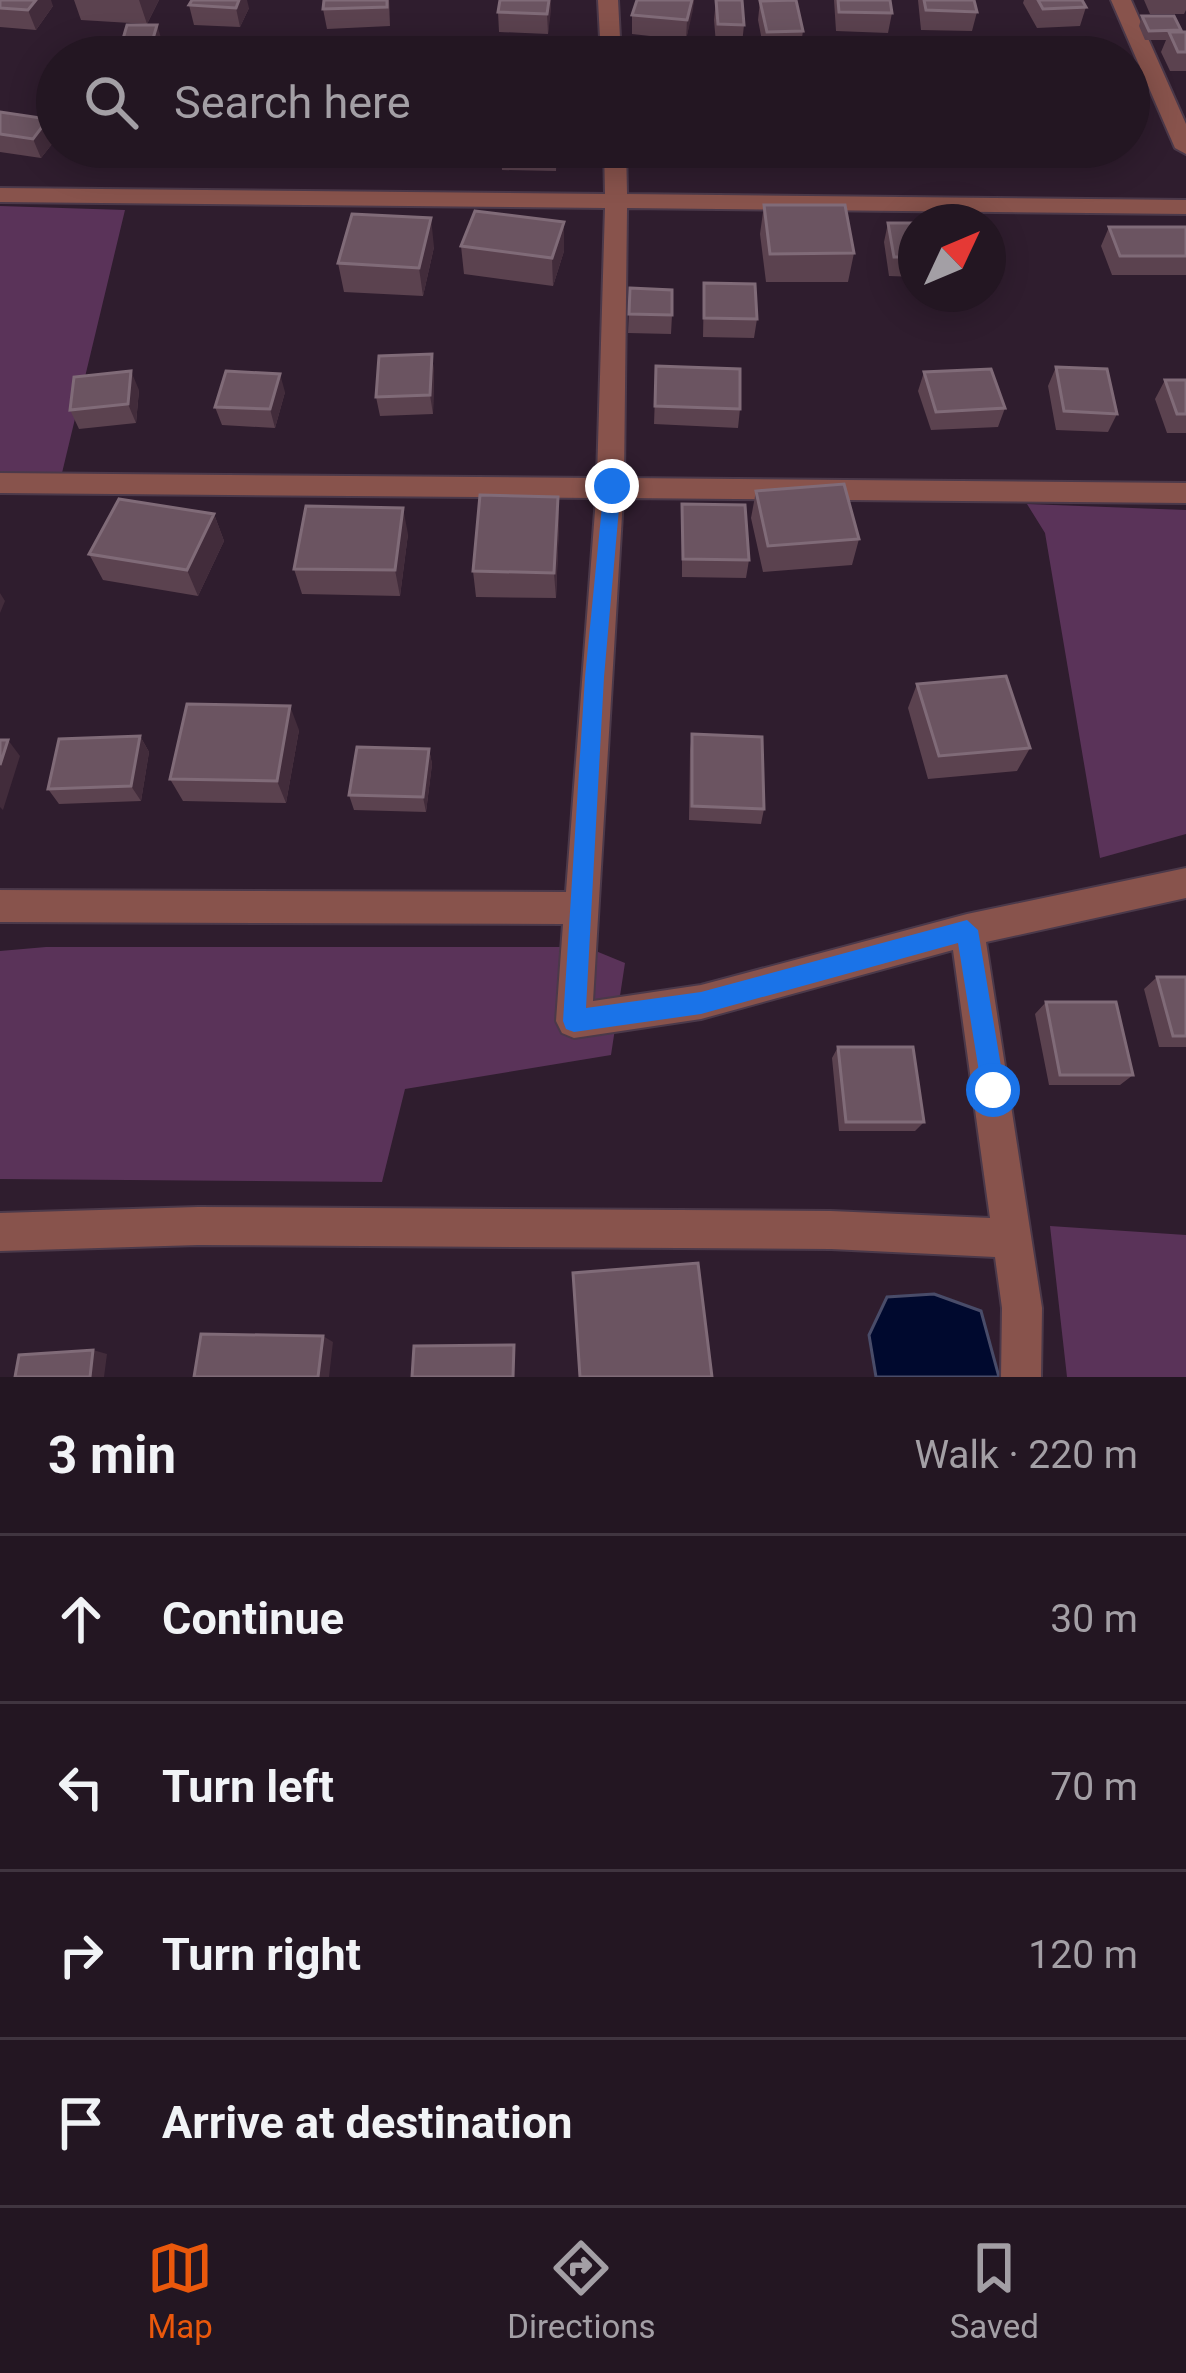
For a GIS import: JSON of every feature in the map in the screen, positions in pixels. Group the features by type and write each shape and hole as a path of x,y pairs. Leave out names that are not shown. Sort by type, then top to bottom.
{"street":[{"path":"608,0 610,36"},
{"path":"1120,0 1136,36"},
{"path":"1150,67 1186,148"},
{"path":"614,168 612,486 574,1021 701,1003 967,930 1186,884"},
{"path":"0,195 1186,207"},
{"path":"0,483 1186,494"},
{"path":"0,906 581,908"},
{"path":"967,930 1022,1308 1021,1377"},
{"path":"0,1232 198,1226 831,1230 1013,1238"}],"shaded area":[{"path":"0,206 125,210 62,473 0,474"},
{"path":"1027,504 1186,510 1186,834 1100,858 1045,533"},
{"path":"46,947 586,947 625,963 611,1055 405,1089 382,1182 0,1179 0,951"},
{"path":"1050,1226 1186,1235 1186,1377 1067,1377"}],"water":[{"path":"934,1294 981,1311 999,1377 876,1377 869,1335 887,1297"}],"building":[{"path":"0,0 36,0 28,10 0,8"},
{"path":"192,0 239,0 236,8 189,5"},
{"path":"324,0 387,0 387,7 323,9"},
{"path":"500,0 549,0 547,14 498,12"},
{"path":"637,0 692,0 687,20 632,15"},
{"path":"716,0 742,0 744,25 718,24"},
{"path":"796,0 803,31 767,32 760,1"},
{"path":"838,0 890,0 892,13 839,12"},
{"path":"924,0 974,0 977,12 926,10"},
{"path":"1038,0 1082,0 1086,7 1043,9"},
{"path":"1142,16 1174,16 1181,30 1149,31"},
{"path":"127,25 157,25 154,36 124,36"},
{"path":"1169,32 1186,32 1186,52 1178,52"},
{"path":"0,112 36,117 33,139 0,134"},
{"path":"764,205 845,205 854,253 770,254"},
{"path":"475,211 564,222 552,258 461,246"},
{"path":"352,214 431,218 419,268 338,263"},
{"path":"888,223 898,223 898,257 894,257"},
{"path":"1109,227 1186,227 1186,256 1120,256"},
{"path":"704,283 755,284 757,319 704,318"},
{"path":"630,288 672,290 672,315 629,314"},
{"path":"432,354 430,395 376,397 379,356"},
{"path":"656,366 740,369 740,409 655,406"},
{"path":"1056,367 1107,369 1117,414 1064,411"},
{"path":"991,369 1005,408 936,412 924,372"},
{"path":"131,371 128,404 70,410 74,377"},
{"path":"226,371 280,374 270,409 215,407"},
{"path":"1165,380 1186,380 1186,414 1177,414"},
{"path":"844,484 859,539 768,546 756,491"},
{"path":"480,495 558,497 554,573 473,571"},
{"path":"119,499 214,514 187,570 89,554"},
{"path":"682,504 745,505 749,560 683,559"},
{"path":"306,506 403,508 395,570 294,569"},
{"path":"1006,676 1030,748 939,756 917,684"},
{"path":"187,704 290,706 277,781 170,779"},
{"path":"692,734 762,737 764,809 692,806"},
{"path":"140,736 131,786 48,789 59,739"},
{"path":"0,740 8,740 0,765"},
{"path":"357,747 429,749 423,797 349,795"},
{"path":"1157,977 1186,977 1186,1036 1173,1036"},
{"path":"1046,1002 1116,1002 1133,1075 1060,1075"},
{"path":"838,1047 913,1047 924,1122 846,1122"},
{"path":"698,1263 712,1377 580,1377 573,1273"},
{"path":"201,1334 323,1336 318,1377 194,1377"},
{"path":"514,1345 513,1377 412,1377 414,1346"},
{"path":"93,1350 90,1377 15,1377 19,1355"}],"route":[{"path":"612,486 574,1021 701,1003 967,930 993,1090"}]}
